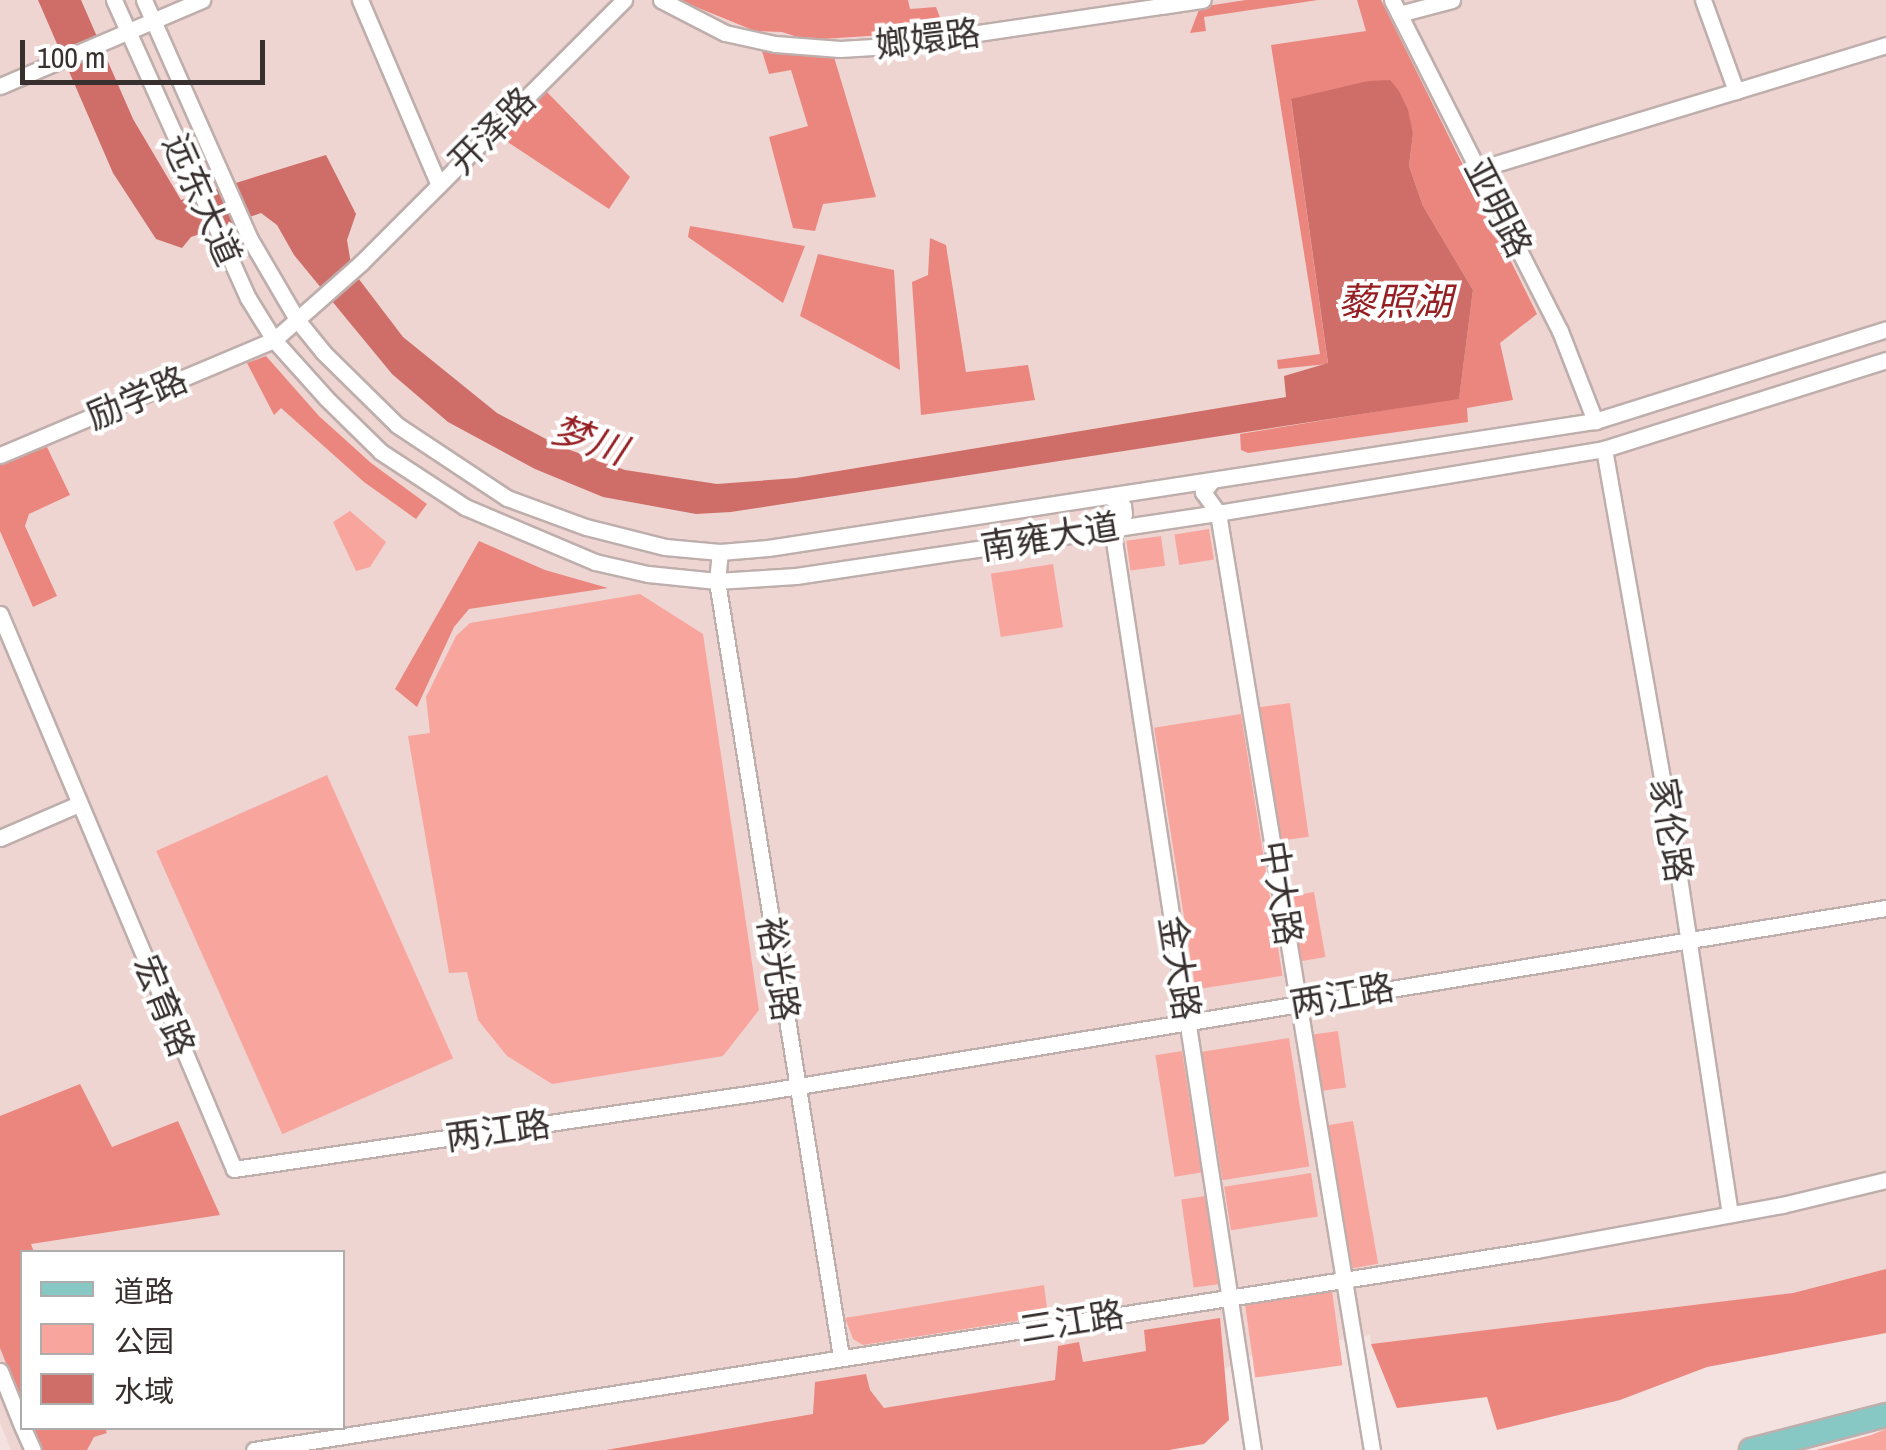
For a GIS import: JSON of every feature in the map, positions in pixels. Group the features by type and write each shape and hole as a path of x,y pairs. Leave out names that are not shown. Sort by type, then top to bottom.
{"main road":[{"path":"1751,1450 1886,1414"}],"street":[{"name":"远东大道","path":"114,0 223,251 274,340"},
{"name":"远东大道","path":"144,0 250,239 302,318"},
{"path":"0,86 202,0"},
{"path":"360,0 439,185"},
{"name":"开泽路","path":"302,318 624,0"},
{"name":"嫏嬛路","path":"662,0 725,33 775,44 840,49 890,46 1203,0"},
{"path":"1396,7 1452,0"},
{"path":"1702,0 1736,91"},
{"name":"亚明路","path":"1396,7 1560,331 1595,420"},
{"path":"1478,169 1886,46"},
{"name":"南雍大道","path":"302,318 397,425 507,498 586,527 665,547 720,552 1212,482 1595,420 1882,331"},
{"name":"励学路","path":"0,455 274,340 302,318"},
{"path":"1882,331 1886,361"},
{"name":"南雍大道","path":"274,340 381,452 465,506 595,562 648,574 716,581 796,576 1218,513 1604,448 1886,361"},
{"name":"家伦路","path":"1604,448 1688,938 1730,1214"},
{"path":"465,506 478,481"},
{"name":"中大路","path":"1212,482 1203,492 1218,513 1372,1450"},
{"name":"金大路","path":"1110,496 1123,506 1124,514 1112,528 1253,1450"},
{"name":"裕光路","path":"720,552 716,581 841,1357"},
{"name":"宏育路","path":"0,614 234,1169"},
{"path":"0,838 79,804"},
{"name":"两江路","path":"234,1169 762,1092 1886,908"},
{"name":"三江路","path":"254,1450 1344,1280 1730,1214 1886,1180"},
{"path":"0,1371 20,1419"}],"shaded area":[{"path":"0,0 1886,0 1886,1269 1793,1293 1371,1344 1370,1335 1253,1355 1224,1369 698,1450 11,1450 0,1423"},
{"path":"679,0 908,0 910,9 936,7 945,31 807,40 782,32 755,31"},
{"path":"1246,0 1318,0 1204,17 1206,31 1190,33 1200,7"},
{"path":"1357,0 1381,0 1537,314 1500,343 1513,400 1467,408 1468,422 1248,453 1241,450 1240,434 1459,398 1473,290 1423,206 1409,166 1413,134 1389,80 1291,100 1328,364 1278,369 1277,360 1320,354 1271,45 1366,31"},
{"path":"761,48 834,57 876,197 823,204 815,231 793,228 769,137 808,126 791,70 769,74"},
{"path":"544,89 630,177 609,209 500,137"},
{"path":"690,226 805,246 783,303 688,237"},
{"path":"930,238 946,245 966,372 1028,365 1035,400 921,415 912,282 928,275"},
{"path":"818,254 894,270 900,370 800,316"},
{"path":"266,356 319,416 371,463 427,504 416,519 364,482 281,408 274,415 247,363"},
{"path":"47,447 70,495 29,514 25,526 57,596 33,607 0,531 0,465"},
{"path":"479,541 545,570 608,588 469,609 454,627 417,707 395,689"},
{"path":"80,1084 112,1147 178,1121 220,1215 31,1244 33,1250 20,1250 20,1398 0,1348 0,1116"},
{"path":"1886,1269 1886,1333 1707,1367 1620,1400 1497,1430 1487,1397 1397,1408 1371,1344 1793,1293"},
{"path":"1220,1318 1229,1420 1204,1444 1169,1450 606,1450 813,1414 815,1382 866,1374 870,1390 884,1408 1055,1380 1058,1346 1079,1342 1083,1362 1146,1351 1144,1330"},
{"path":"33,1430 107,1433 94,1437 87,1450 42,1450"}],"green space":[{"path":"350,511 386,542 370,567 356,571 333,522"},
{"path":"1209,529 1214,560 1179,565 1174,534"},
{"path":"1161,536 1165,566 1131,571 1126,541"},
{"path":"1053,564 1063,627 1001,637 991,574"},
{"path":"640,594 703,634 759,1010 723,1056 552,1084 507,1056 478,1020 467,972 449,973 408,736 430,733 426,697 456,636 470,623"},
{"path":"1290,703 1309,837 1278,841 1259,707"},
{"path":"1241,714 1282,976 1196,990 1154,728"},
{"path":"327,775 453,1058 282,1134 156,851"},
{"path":"1314,892 1325,957 1301,961 1289,896"},
{"path":"1338,1031 1346,1087 1319,1091 1311,1035"},
{"path":"1289,1038 1309,1166 1222,1180 1202,1052"},
{"path":"1182,1051 1201,1172 1175,1177 1155,1055"},
{"path":"1353,1121 1378,1264 1351,1269 1325,1126"},
{"path":"1311,1173 1318,1216 1231,1230 1224,1187"},
{"path":"1206,1196 1218,1284 1194,1288 1181,1199"},
{"path":"1044,1285 1048,1316 863,1345 853,1339 845,1318"},
{"path":"1332,1291 1342,1365 1255,1378 1245,1303"},
{"path":"1886,1429 1886,1450 1816,1450 1871,1435"}],"water":[{"name":"藜照湖","path":"38,0 81,0 133,119 181,200 326,155 356,214 347,240 352,270 403,337 497,413 559,446 625,470 717,484 796,478 1286,397 1284,376 1328,363 1291,99 1368,81 1390,80 1399,91 1413,134 1409,166 1423,206 1473,290 1459,399 731,512 696,514 603,497 535,469 448,422 392,374 294,255 277,225 261,213 191,237 182,248 156,239 113,173"}],"water label":[{"name":"梦川","path":"589,440"}]}
